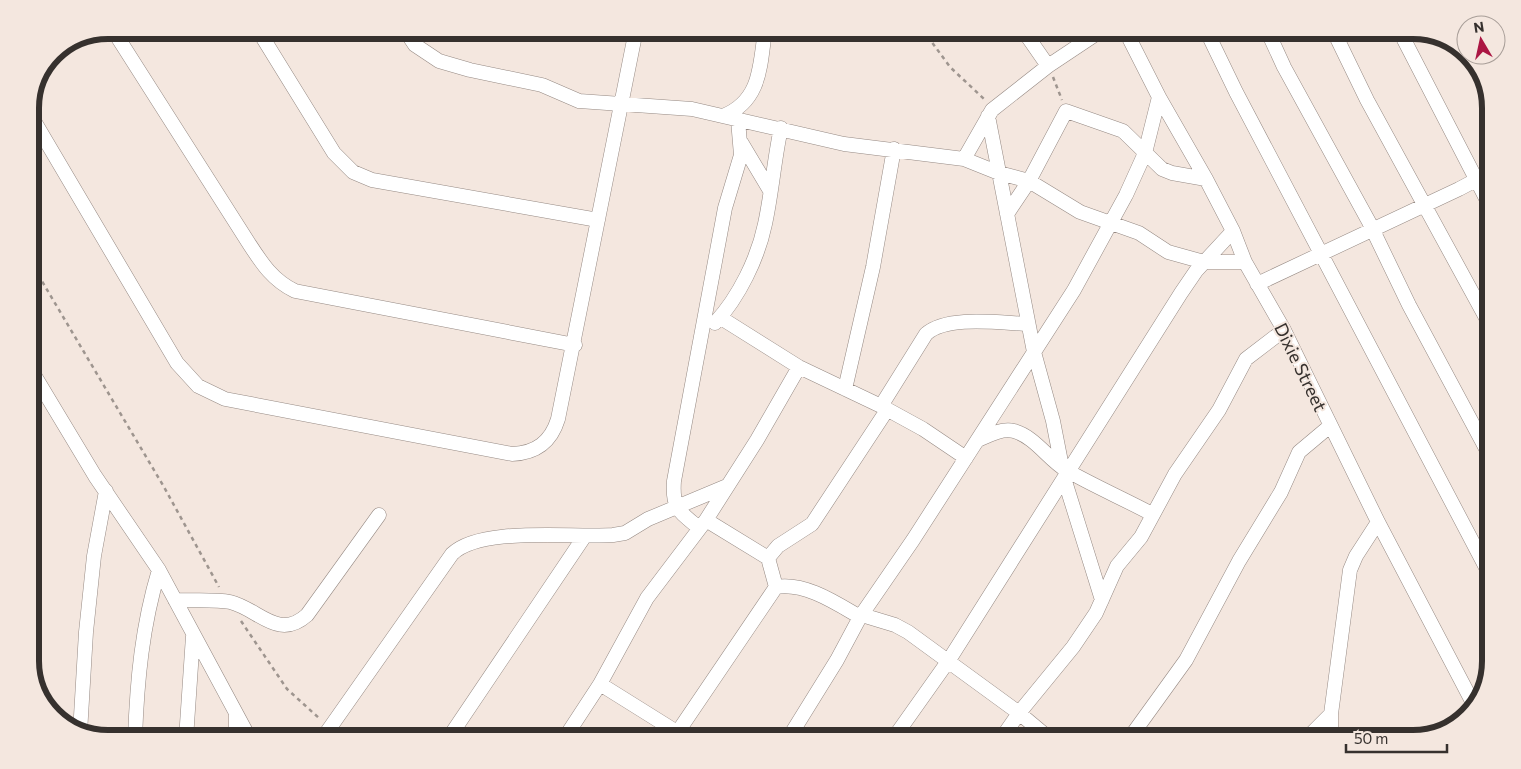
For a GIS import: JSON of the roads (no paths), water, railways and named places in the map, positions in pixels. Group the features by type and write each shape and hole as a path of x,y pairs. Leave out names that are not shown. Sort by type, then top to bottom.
{"street":[{"path":"119,39 248,242 266,268 284,285 295,291 575,344"},
{"path":"264,39 334,153 353,172 372,180 598,220"},
{"path":"411,39 415,46 439,61 470,70 542,85 579,101 666,106 781,128 844,144 964,158 999,173 1029,181 1080,212 1139,233 1168,252 1204,262 1245,262"},
{"path":"39,129 178,363 186,375 211,394 225,399 512,454 522,454 542,445 555,429 575,344 634,39"},
{"path":"723,116 742,105 753,90 760,64 764,39"},
{"path":"1029,39 1048,66"},
{"path":"964,158 990,113 1048,66 1088,39"},
{"name":"Dixie Street","path":"1130,39 1159,98 1206,179 1233,231 1245,262 1284,330 1378,522 1471,700"},
{"path":"1210,39 1236,92 1435,474 1482,560"},
{"path":"1271,39 1294,87 1374,230 1409,305 1482,441"},
{"path":"1337,39 1367,100 1482,310"},
{"path":"1404,39 1482,191"},
{"path":"794,730 837,660 861,616 978,440 1074,290 1112,222 1145,153 1159,98"},
{"path":"1007,214 1029,181 1066,110 1123,131 1162,169 1172,173 1206,179"},
{"path":"990,113 999,173 1034,352 1053,421 1064,472 1102,600"},
{"path":"684,730 776,587 768,558 676,508 673,496 677,462 702,338 724,208 740,161 741,142 738,120"},
{"path":"702,338 721,318 741,286 752,261 765,224 769,189 781,128"},
{"path":"741,142 769,189"},
{"path":"846,389 873,267 894,149"},
{"path":"1257,284 1322,255 1482,177"},
{"path":"899,730 949,660 1064,472 1176,301 1204,262 1233,231"},
{"path":"721,318 799,367 923,429 966,458"},
{"path":"768,558 778,546 812,524 884,408 926,334 932,328 953,323 1028,324"},
{"path":"1007,730 1073,647 1096,613 1117,566 1140,537 1175,474 1219,410 1246,359 1284,330"},
{"path":"570,730 600,684 647,598 703,524 799,367"},
{"path":"39,383 106,491 159,570 245,730"},
{"path":"1138,730 1186,660 1239,561 1281,492 1299,452 1330,426"},
{"path":"978,440 1002,431 1012,430 1024,434 1064,472 1152,514"},
{"path":"329,730 452,554 461,546 501,536 584,537 625,533 648,519 727,486"},
{"path":"81,724 86,632 93,564 106,491"},
{"path":"175,600 229,602 279,625 299,623 307,615 379,515"},
{"path":"1331,730 1331,714 1350,570 1356,556 1378,522"},
{"path":"454,730 584,537"},
{"path":"135,730 139,657 147,609 159,570"},
{"path":"776,587 789,585 797,587 830,600 861,616 894,625 949,660 1039,730"},
{"path":"187,730 193,636"},
{"path":"600,684 669,730"},
{"path":"236,712 236,730"},
{"path":"1315,730 1331,714"}]}
